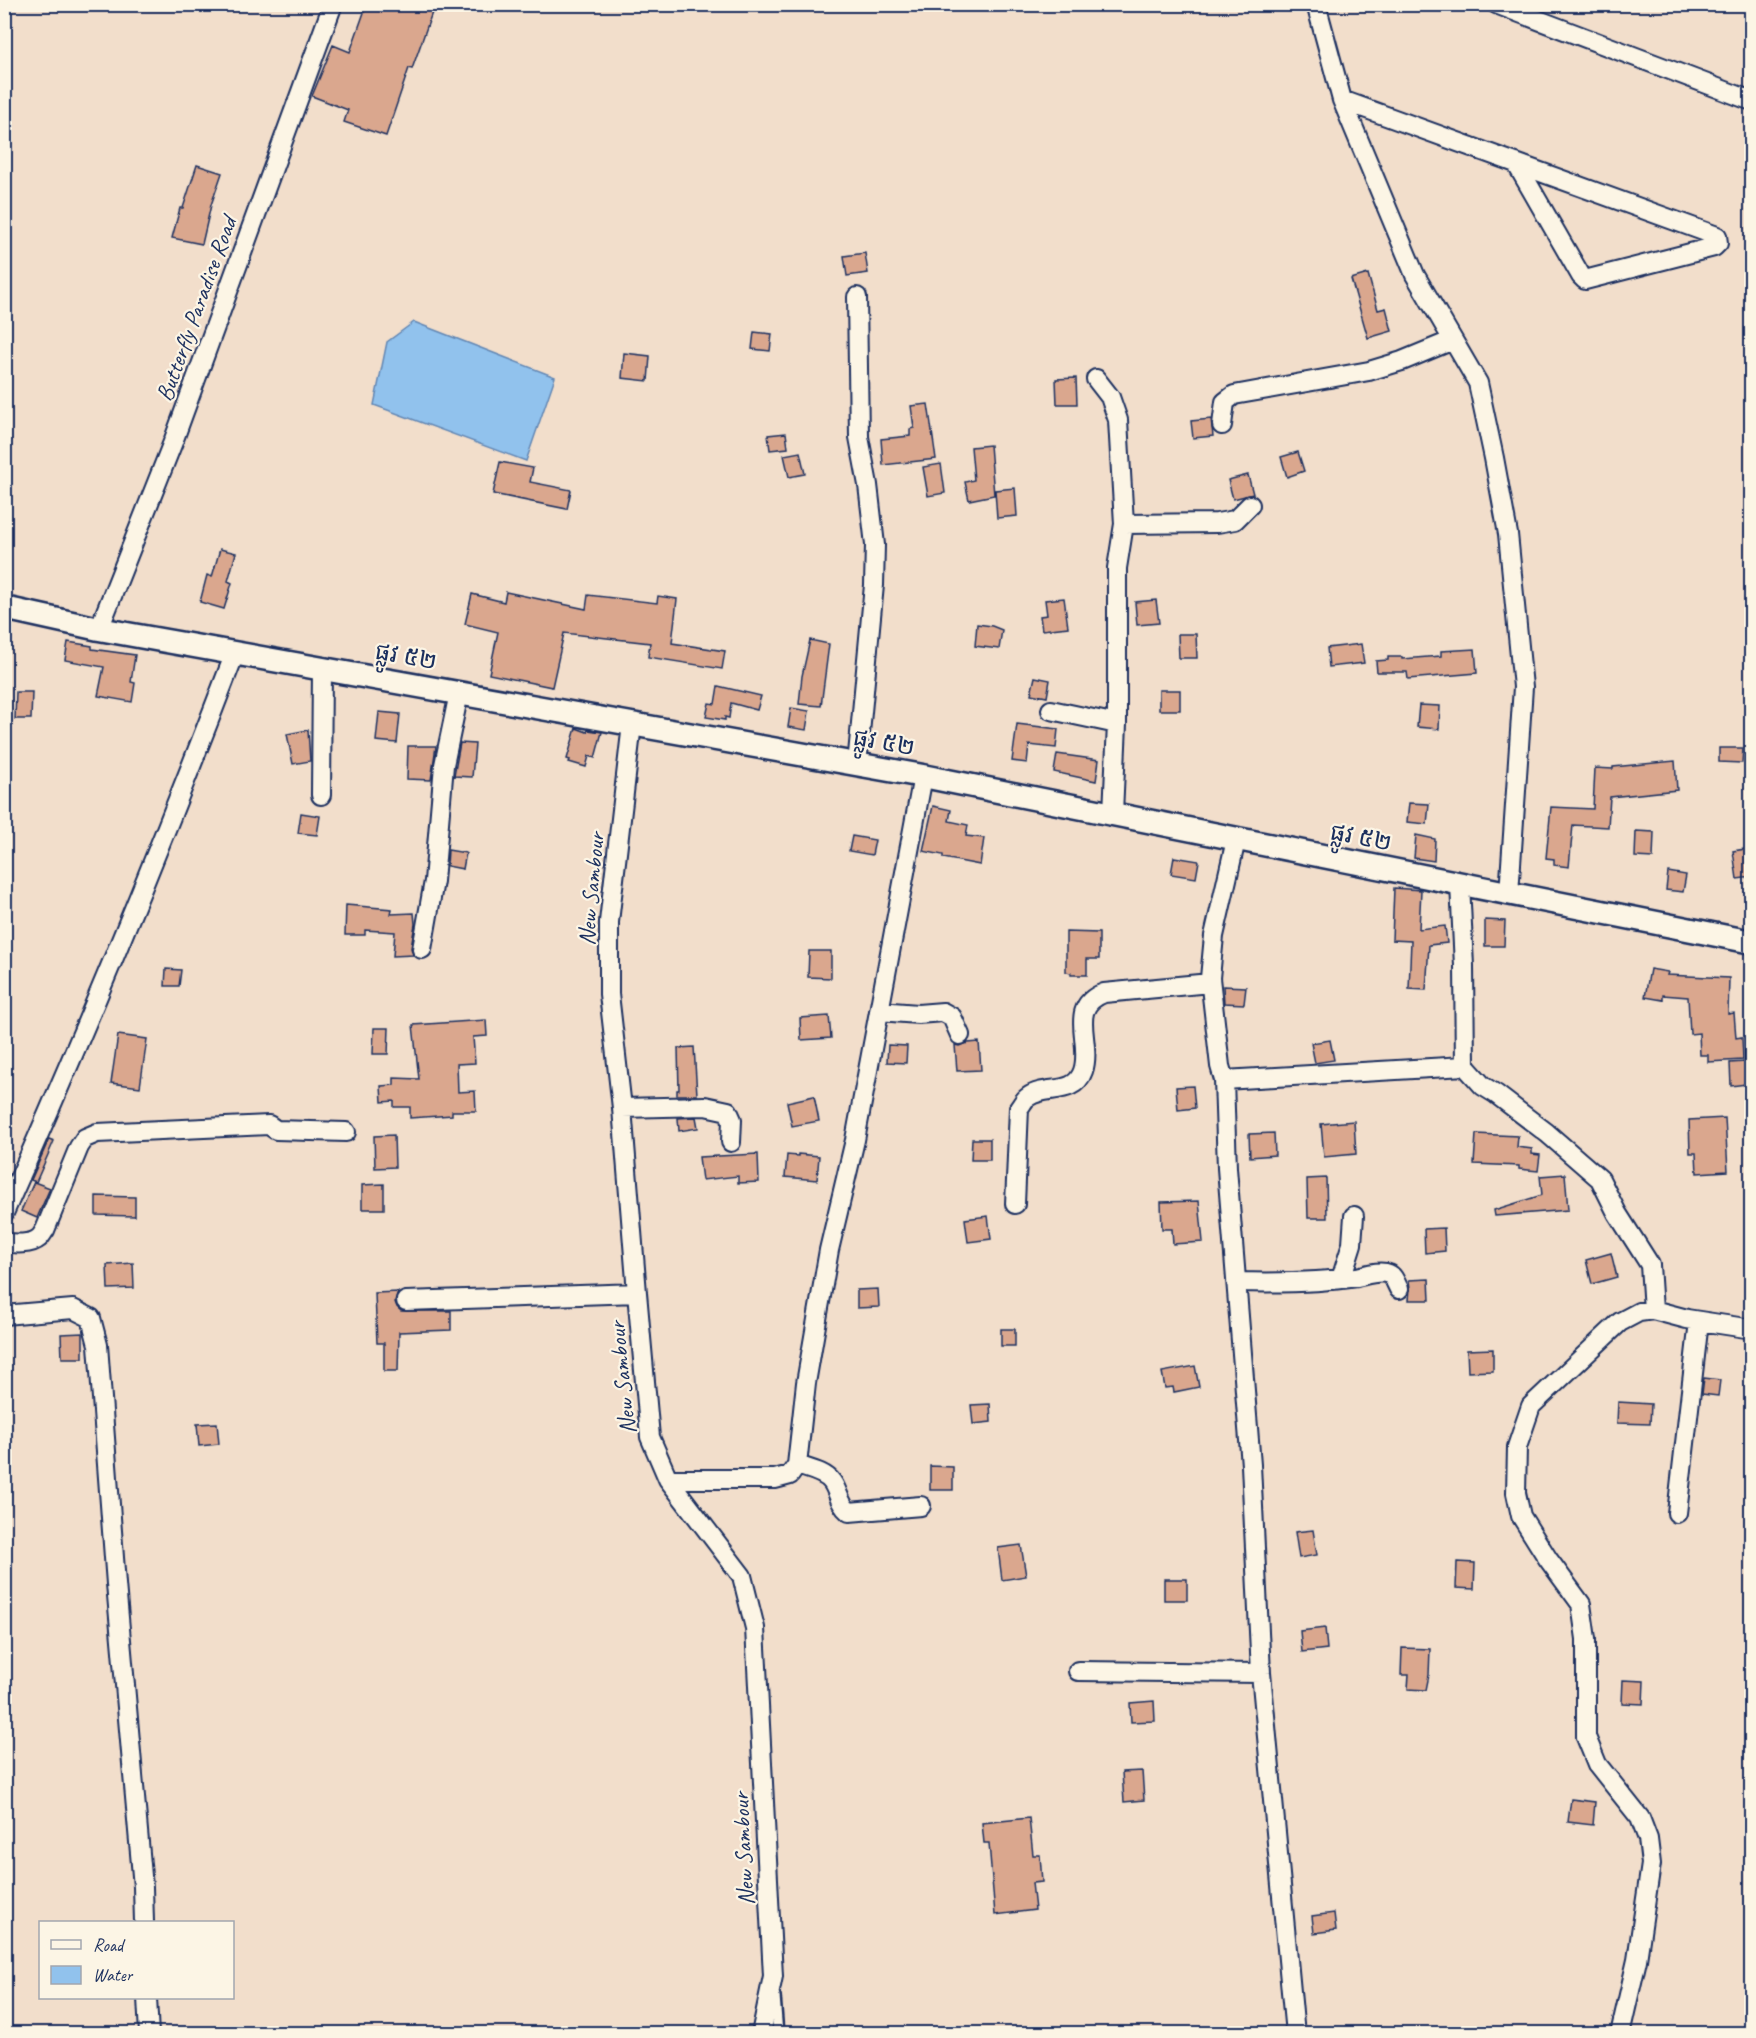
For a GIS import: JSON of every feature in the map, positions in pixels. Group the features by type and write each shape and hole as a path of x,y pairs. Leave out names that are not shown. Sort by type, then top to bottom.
{"street":[{"name":"Butterfly Paradise Road","path":"99,629 173,442 333,4"},
{"path":"1316,4 1342,100 1415,275 1478,383 1508,534 1523,687 1509,894"},
{"path":"1496,4 1752,101"},
{"path":"1342,100 1516,163 1717,236 1718,243 1714,247 1586,280 1581,276 1516,163"},
{"path":"857,297 859,437 868,486 875,555 857,765"},
{"path":"1222,425 1225,402 1234,395 1369,371 1402,361 1453,340"},
{"path":"1096,379 1110,397 1118,420 1124,524 1118,568 1117,724 1113,813"},
{"path":"1124,524 1218,523 1235,520 1250,506"},
{"name":"ផ្លូវ ៥២","path":"4,608 99,629 923,776 1752,942"},
{"path":"4,1213 91,1015 235,653"},
{"path":"321,795 322,668"},
{"path":"422,949 434,881 444,765 459,693"},
{"path":"1051,710 1117,724"},
{"name":"New Sambour","path":"632,724 609,922 609,994 622,1108 650,1437 668,1479 742,1576 755,1628 774,1976 761,2034"},
{"path":"668,1479 776,1479 790,1475 796,1465 806,1383 829,1250 855,1140 923,776"},
{"path":"1236,840 1214,936 1210,983 1220,1066 1224,1080 1227,1167 1251,1465 1261,1673 1295,2034"},
{"path":"1460,884 1465,1065 1483,1086 1547,1134 1600,1179 1617,1213 1650,1265 1653,1310"},
{"path":"1015,1203 1019,1108 1027,1097 1040,1091 1066,1088 1076,1082 1083,1070 1083,1011 1089,1000 1104,993 1210,983"},
{"path":"879,1011 918,1014 943,1012 952,1017 960,1035"},
{"path":"1224,1080 1465,1065"},
{"path":"622,1108 705,1106 728,1112 732,1120 731,1142"},
{"path":"4,1242 14,1244 39,1238 45,1230 79,1147 85,1138 97,1133 270,1125 276,1130 346,1132"},
{"path":"1341,1279 1352,1244 1354,1216"},
{"path":"1236,1281 1341,1279 1379,1273 1392,1277 1399,1289"},
{"path":"406,1301 637,1293"},
{"path":"4,1315 73,1309 91,1318 98,1345 144,1921"},
{"path":"1620,2034 1637,1960 1651,1864 1648,1839 1640,1818 1597,1764 1586,1737 1586,1639 1581,1604 1548,1559 1521,1516 1516,1494 1517,1448 1531,1406 1620,1322 1639,1311 1653,1310 1699,1321 1752,1329"},
{"path":"1677,1513 1699,1321"},
{"path":"796,1465 824,1475 832,1482 843,1507 849,1512 921,1506"},
{"path":"1078,1671 1261,1673"},
{"path":"147,1999 149,2034"}],"lane":[{"path":"774,1976 778,2034"}],"water":[{"path":"414,322 555,377 526,461 374,405 387,342"}],"building":[{"path":"367,4 435,4 412,69 409,68 386,136 344,122 348,110 312,96 333,45 350,52"},
{"path":"197,165 222,173 211,205 202,244 172,238 180,208 183,208"},
{"path":"865,253 868,273 847,276 844,256"},
{"path":"1368,274 1378,310 1386,308 1392,331 1368,338 1351,279"},
{"path":"754,332 772,334 770,351 752,349"},
{"path":"624,353 650,356 648,381 622,378"},
{"path":"1076,378 1077,404 1057,404 1056,379"},
{"path":"928,404 936,459 883,465 881,439 910,436 910,429 914,428 911,406"},
{"path":"1211,419 1213,436 1193,438 1191,421"},
{"path":"786,433 788,448 770,450 768,435"},
{"path":"990,445 994,495 969,500 965,482 974,480 971,447"},
{"path":"800,452 805,474 789,477 784,455"},
{"path":"1298,452 1304,471 1287,477 1281,457"},
{"path":"500,462 533,468 530,482 571,490 567,509 493,494"},
{"path":"941,464 945,493 928,496 923,467"},
{"path":"1248,475 1253,494 1233,499 1228,480"},
{"path":"1015,488 1017,516 997,518 995,490"},
{"path":"220,549 236,553 228,581 232,583 224,609 200,602 207,575 212,577"},
{"path":"506,592 586,609 588,595 657,603 658,596 677,599 672,643 725,651 722,669 648,657 650,643 564,633 552,687 489,674 498,632 465,624 472,594 504,602"},
{"path":"1064,598 1068,627 1042,630 1040,616 1047,615 1045,600"},
{"path":"1156,600 1159,623 1137,625 1135,602"},
{"path":"977,624 1002,630 999,649 975,646"},
{"path":"1178,634 1196,634 1197,658 1179,658"},
{"path":"810,640 829,644 821,706 799,704"},
{"path":"68,642 92,646 92,649 135,655 131,682 135,683 132,702 98,696 104,667 65,660"},
{"path":"1361,644 1364,663 1329,667 1327,648"},
{"path":"1475,649 1477,673 1408,679 1407,672 1377,672 1376,661 1388,660 1388,657 1402,657 1402,659 1441,656 1441,651"},
{"path":"1035,677 1050,680 1047,697 1031,694"},
{"path":"718,686 761,696 757,710 731,703 729,718 725,717 725,720 706,717 709,703 715,704"},
{"path":"1159,690 1180,690 1180,710 1159,710"},
{"path":"16,692 32,692 31,719 15,719"},
{"path":"1419,705 1440,706 1439,729 1417,727"},
{"path":"791,708 809,711 806,730 788,727"},
{"path":"379,712 400,714 397,743 376,741"},
{"path":"1017,724 1058,729 1056,748 1029,745 1027,763 1012,761"},
{"path":"576,728 587,732 588,730 602,732 595,758 589,756 586,767 569,762 570,760 567,759"},
{"path":"308,730 310,761 293,764 287,734"},
{"path":"460,743 475,744 472,777 454,776"},
{"path":"408,746 436,746 431,780 407,779"},
{"path":"1719,748 1743,748 1742,763 1719,762"},
{"path":"1057,754 1099,760 1096,781 1054,772"},
{"path":"1675,761 1677,790 1610,797 1608,827 1573,825 1569,867 1554,865 1554,859 1546,858 1551,807 1593,809 1595,768 1613,769 1613,767"},
{"path":"1409,803 1429,804 1427,824 1407,822"},
{"path":"933,806 951,810 949,821 968,825 966,836 984,838 980,865 943,858 943,855 923,851"},
{"path":"301,813 320,816 317,835 298,833"},
{"path":"1636,831 1654,832 1653,858 1635,857"},
{"path":"1416,835 1435,839 1434,861 1414,858"},
{"path":"852,836 875,840 872,855 849,851"},
{"path":"1752,848 1752,877 1737,879 1733,851"},
{"path":"448,850 466,853 463,869 447,866"},
{"path":"1174,857 1199,861 1196,878 1171,874"},
{"path":"1668,872 1686,875 1683,892 1666,890"},
{"path":"1394,888 1421,890 1419,929 1445,926 1447,943 1429,945 1426,990 1409,989 1411,941 1392,940"},
{"path":"346,905 392,909 391,914 414,913 415,924 411,948 413,955 393,956 395,932 365,930 365,935 345,935"},
{"path":"1485,920 1505,921 1504,946 1485,946"},
{"path":"1066,932 1099,933 1099,959 1087,959 1087,975 1071,975 1066,972"},
{"path":"809,951 831,951 831,978 808,977"},
{"path":"166,969 181,970 179,986 165,986"},
{"path":"1650,969 1668,972 1667,975 1729,978 1728,1014 1734,1013 1736,1038 1742,1037 1743,1060 1708,1062 1708,1055 1700,1055 1699,1033 1690,1034 1688,997 1663,995 1663,1000 1645,997"},
{"path":"1223,986 1246,987 1244,1004 1224,1003"},
{"path":"829,1016 831,1038 801,1040 800,1018"},
{"path":"486,1020 487,1036 473,1037 475,1063 457,1064 458,1092 475,1091 476,1111 452,1111 452,1115 410,1118 410,1107 394,1107 394,1101 382,1102 381,1086 394,1085 394,1078 419,1079 413,1025"},
{"path":"374,1028 389,1028 388,1054 373,1054"},
{"path":"118,1035 147,1039 140,1087 111,1083"},
{"path":"1330,1040 1334,1060 1315,1063 1311,1043"},
{"path":"979,1042 981,1070 957,1071 955,1045"},
{"path":"888,1045 907,1046 906,1063 887,1062"},
{"path":"694,1047 697,1095 677,1095 677,1090 679,1090 678,1048"},
{"path":"1745,1062 1746,1084 1731,1086 1730,1063"},
{"path":"1193,1086 1195,1108 1178,1110 1176,1087"},
{"path":"814,1096 819,1121 792,1126 787,1102"},
{"path":"696,1117 698,1128 679,1131 678,1118"},
{"path":"1725,1118 1728,1171 1697,1173 1696,1153 1690,1153 1689,1120"},
{"path":"1354,1121 1356,1154 1324,1157 1321,1124"},
{"path":"1274,1133 1275,1155 1250,1157 1249,1134"},
{"path":"1476,1134 1518,1136 1517,1147 1532,1149 1532,1154 1540,1155 1538,1171 1519,1169 1519,1166 1474,1164"},
{"path":"394,1135 395,1167 375,1168 374,1136"},
{"path":"49,1139 54,1141 36,1182 31,1180"},
{"path":"972,1139 990,1139 990,1160 971,1160"},
{"path":"758,1154 759,1182 738,1183 738,1176 702,1180 699,1157"},
{"path":"798,1154 819,1156 817,1180 785,1177 787,1155 798,1156"},
{"path":"1565,1174 1568,1210 1495,1216 1494,1210 1542,1195 1540,1176"},
{"path":"1326,1178 1327,1218 1308,1218 1307,1179"},
{"path":"34,1182 50,1188 37,1218 21,1211"},
{"path":"384,1184 384,1209 362,1209 362,1185"},
{"path":"96,1196 135,1197 135,1216 96,1215"},
{"path":"1199,1201 1203,1242 1173,1244 1172,1229 1162,1229 1161,1202"},
{"path":"988,1216 991,1239 968,1242 965,1219"},
{"path":"1444,1228 1445,1251 1425,1253 1424,1229"},
{"path":"1611,1253 1617,1277 1592,1284 1586,1260"},
{"path":"133,1263 134,1288 108,1289 107,1265"},
{"path":"1429,1279 1430,1300 1409,1300 1409,1280"},
{"path":"878,1289 879,1307 857,1308 857,1290"},
{"path":"398,1292 395,1302 401,1311 451,1311 451,1330 399,1332 398,1371 384,1371 384,1343 377,1343 375,1293"},
{"path":"1001,1329 1015,1329 1015,1346 1001,1346"},
{"path":"83,1333 83,1358 62,1358 61,1334"},
{"path":"1493,1349 1493,1371 1468,1372 1467,1350"},
{"path":"1195,1366 1199,1387 1174,1392 1173,1387 1165,1388 1162,1372"},
{"path":"1704,1378 1720,1380 1718,1396 1702,1394"},
{"path":"1618,1402 1651,1404 1650,1424 1617,1423"},
{"path":"990,1404 991,1422 973,1424 971,1405"},
{"path":"217,1423 219,1444 199,1446 197,1424"},
{"path":"930,1466 953,1467 953,1490 930,1490"},
{"path":"1313,1530 1317,1555 1299,1558 1295,1532"},
{"path":"1021,1545 1026,1576 1002,1580 998,1548"},
{"path":"1457,1562 1475,1563 1474,1589 1456,1588"},
{"path":"1164,1579 1187,1579 1187,1600 1164,1600"},
{"path":"1325,1628 1327,1649 1302,1652 1300,1631"},
{"path":"1402,1648 1430,1649 1426,1690 1408,1689 1409,1675 1401,1675"},
{"path":"1623,1680 1644,1681 1643,1704 1622,1703"},
{"path":"1154,1701 1155,1721 1131,1722 1130,1703"},
{"path":"1142,1771 1144,1800 1124,1802 1122,1772"},
{"path":"1571,1799 1595,1802 1593,1825 1568,1822"},
{"path":"1029,1818 1033,1855 1040,1855 1042,1882 1032,1883 1035,1910 995,1915 989,1843 984,1843 982,1823"},
{"path":"1334,1913 1336,1930 1314,1933 1312,1916"}]}
